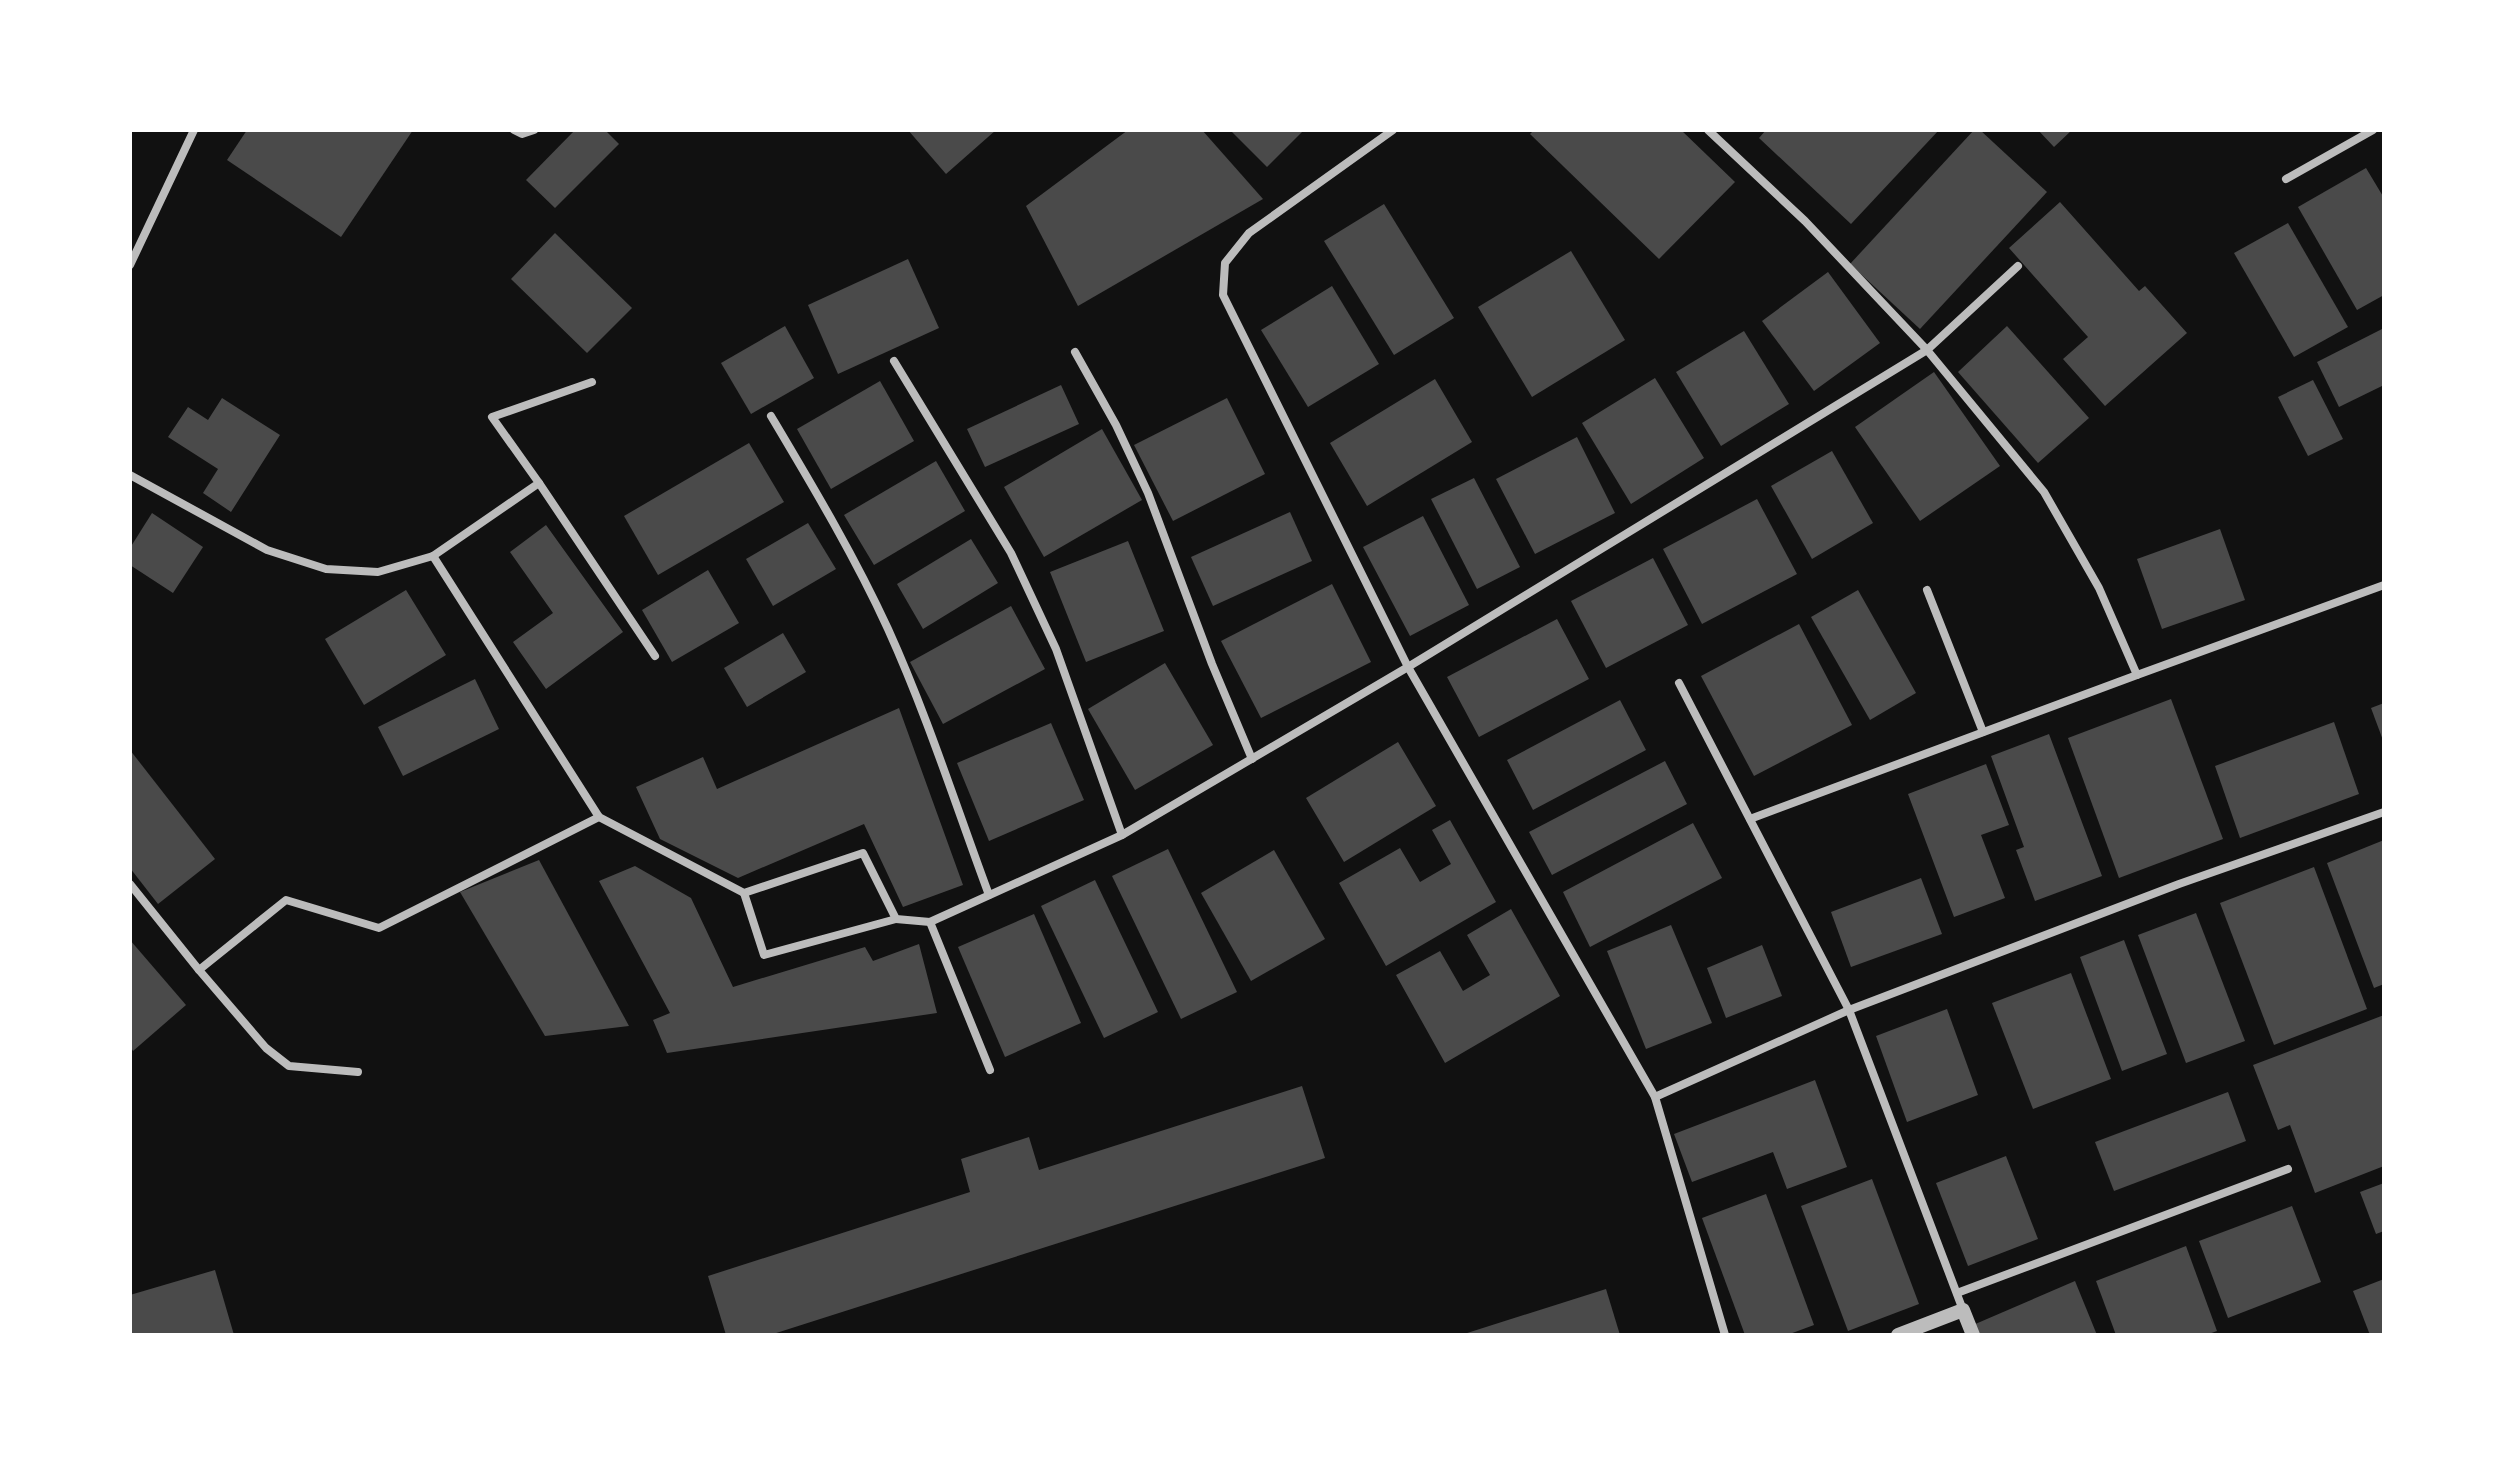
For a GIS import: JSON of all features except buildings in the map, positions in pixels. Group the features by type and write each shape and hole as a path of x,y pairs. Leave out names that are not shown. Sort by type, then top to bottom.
{"street":[{"path":"130,265 194,130"},
{"path":"514,130 522,134 534,130"},
{"path":"1393,130 1249,233 1225,263 1223,295 1408,667 1655,1097 1725,1335"},
{"path":"2286,179 2373,130"},
{"path":"1713,132 1805,221 1927,350 2044,492 2099,588 2137,675"},
{"path":"433,556 599,817 744,893 764,955 896,919 930,922 1122,835 1408,667 1927,350 2018,266"},
{"path":"1075,352 1116,425 1148,493 1212,664 1252,759"},
{"path":"894,361 1011,553 1056,649 1122,835"},
{"path":"592,382 492,417 655,656"},
{"path":"771,416 839,532 888,628 989,895"},
{"path":"130,475 267,550 326,569 378,572 433,556 539,483"},
{"path":"1750,819 2384,585"},
{"path":"1927,590 1983,732"},
{"path":"1679,683 1849,1010 1973,1335"},
{"path":"1655,1097 1849,1010 2179,884 2384,812"},
{"path":"199,970 286,900 379,928 599,817"},
{"path":"744,893 863,853 896,919"},
{"path":"130,884 266,1048 289,1066 358,1072"},
{"path":"930,922 990,1070"},
{"path":"1957,1293 2288,1169"},
{"path":"1898,1335 1963,1310"}]}
